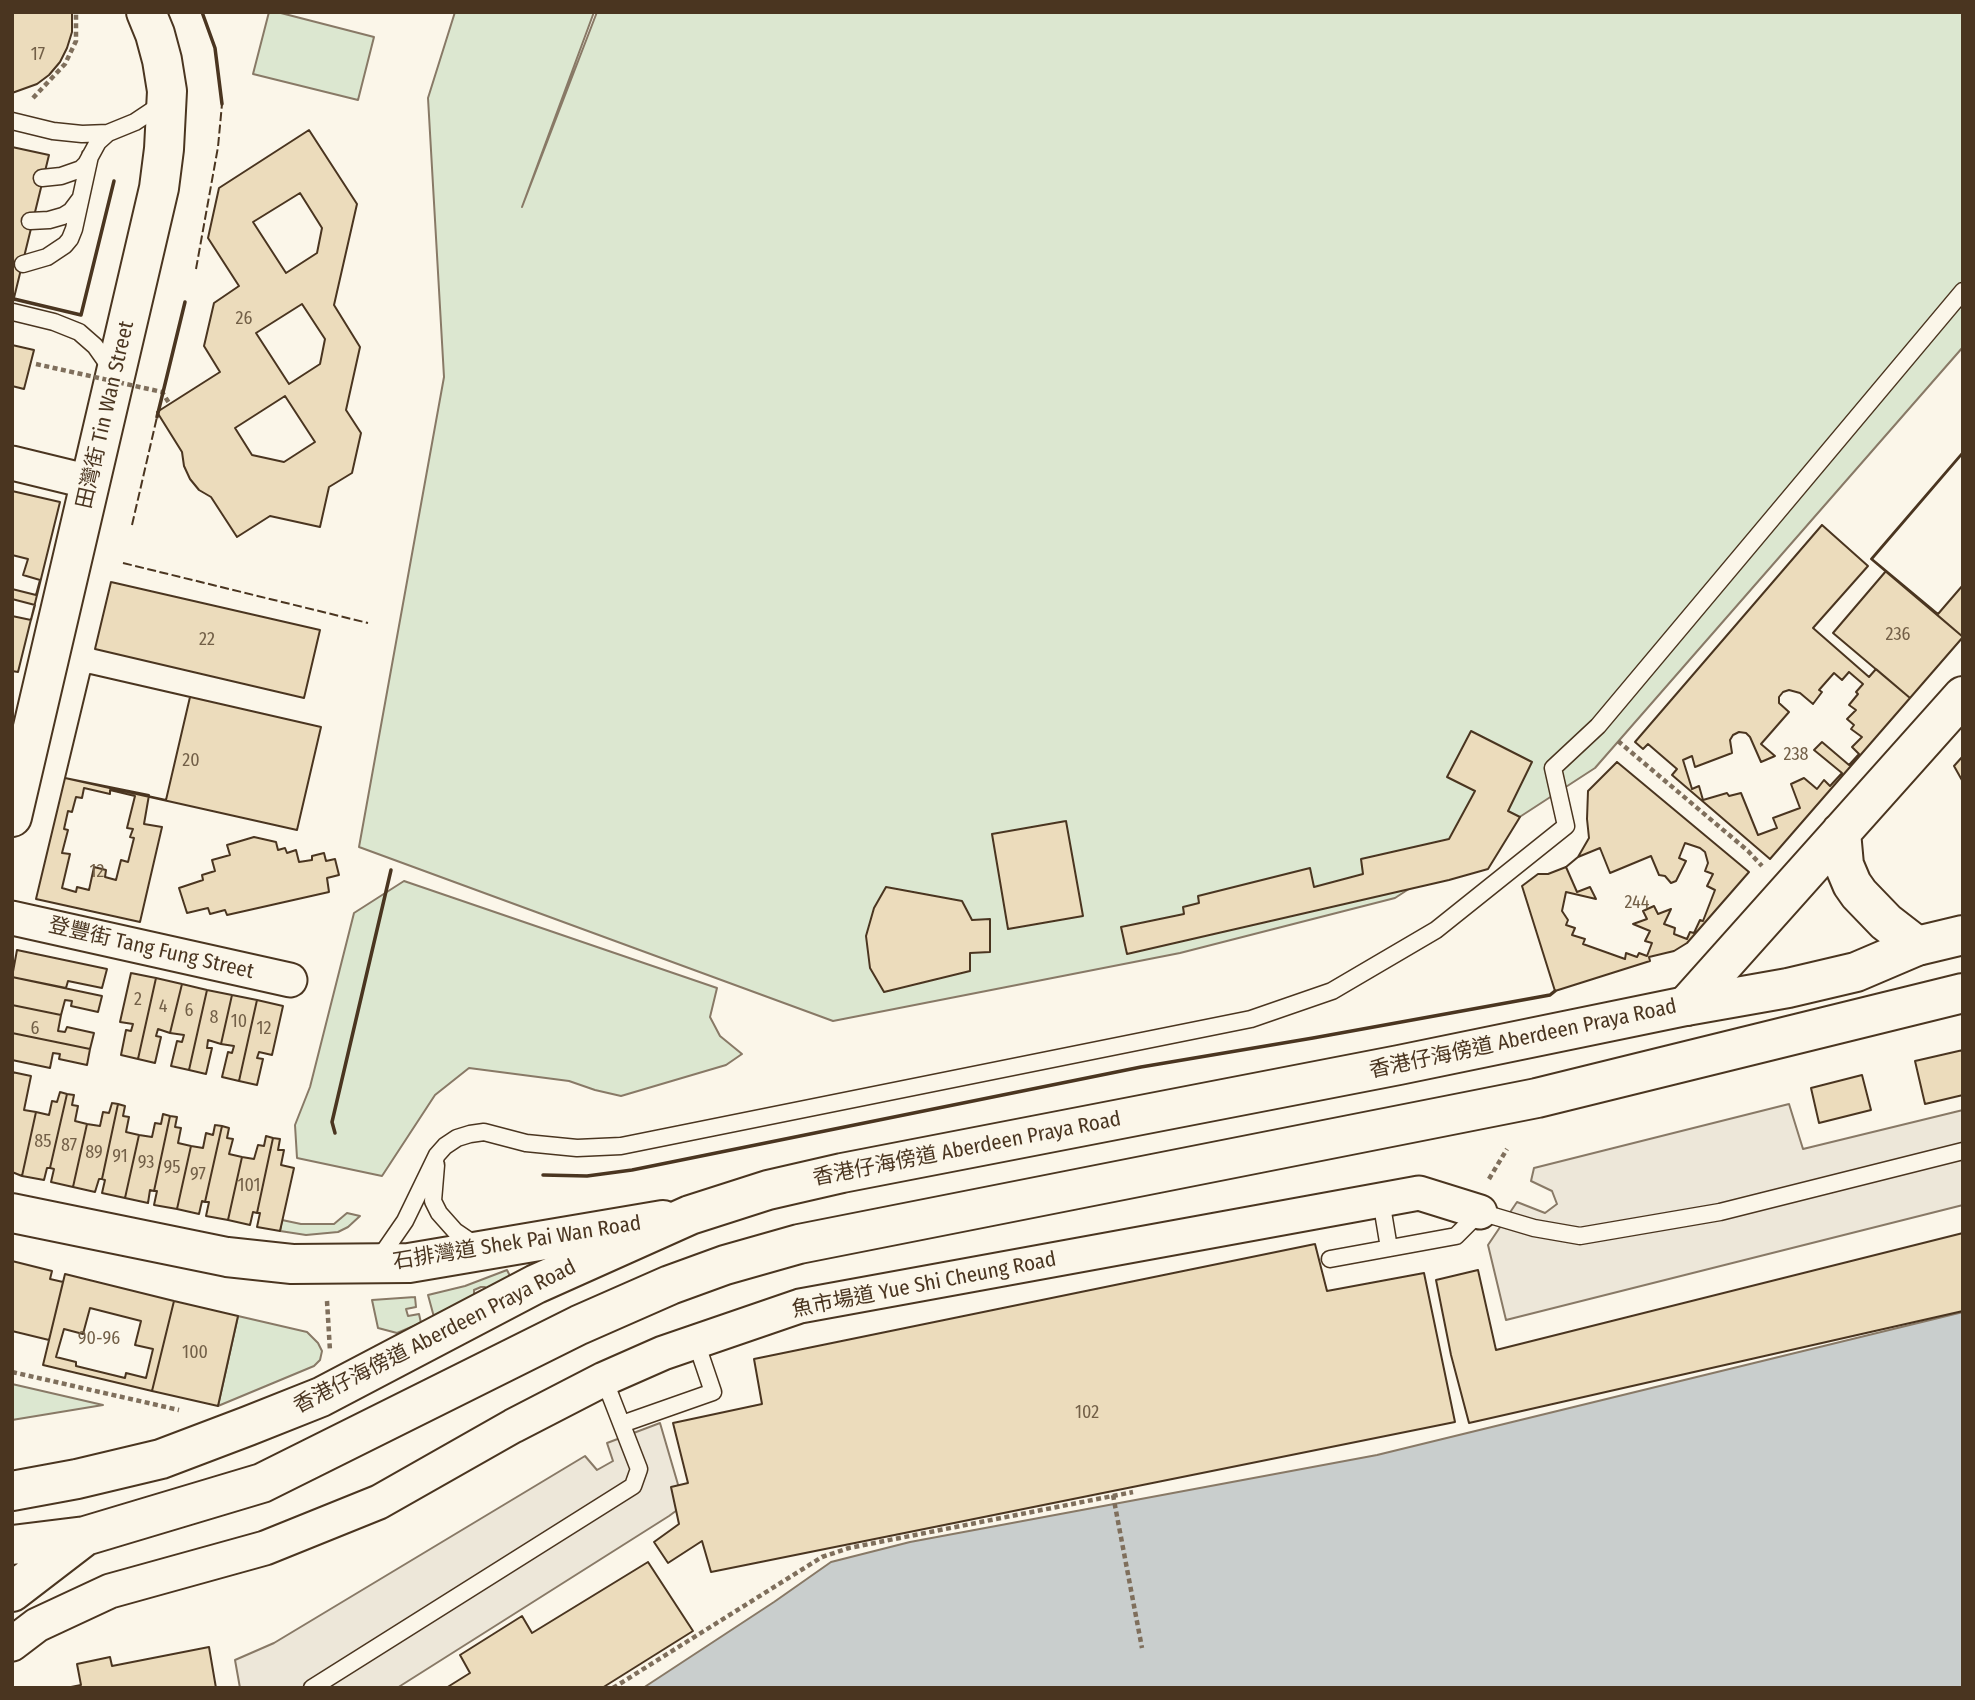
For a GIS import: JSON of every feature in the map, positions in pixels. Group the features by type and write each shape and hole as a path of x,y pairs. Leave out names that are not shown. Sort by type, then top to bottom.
{"main road":[{"name":"田灣街 Tin Wan Street","path":"12,817 159,188 167,91 162,60 146,12"},
{"path":"1686,1006 1963,695"},
{"path":"1841,832 1844,865 1852,884 1886,922 1917,946"},
{"name":"香港仔海傍道 Aberdeen Praya Road","path":"12,1491 161,1459 321,1397 536,1284 690,1215 768,1190 842,1173 1788,988 1856,972 1917,946 1963,935"},
{"path":"12,1545 85,1536 262,1483 579,1325 670,1285 724,1265 786,1247 1537,1098 1963,993"},
{"name":"石排灣道 Shek Pai Wan Road","path":"12,1213 227,1257 292,1264 410,1263 690,1215"},
{"path":"12,1592 85,1536"}],"street":[{"path":"12,463 90,482"},
{"name":"登豐街 Tang Fung Street","path":"12,918 290,980"},
{"name":"魚市場道 Yue Shi Cheung Road","path":"12,1644 37,1625 110,1591 265,1548 379,1502 513,1426 604,1379 663,1353 800,1306 1419,1193 1482,1200"}],"lane":[{"path":"42,178 61,176 80,169 86,164 98,142 108,133 135,122 153,110 167,91"},
{"path":"12,121 54,131 108,133"},
{"path":"23,264 47,257 65,245 74,229 90,156"},
{"path":"30,221 63,216 78,203 82,193"},
{"path":"366,1264 385,1250 405,1221 441,1150 457,1138 484,1132 550,1146 621,1146 1251,1019 1332,991 1436,930 1566,825 1552,768 1598,726 1963,291"},
{"path":"13,312 54,322 79,332 95,346 107,363 113,384"},
{"path":"441,1150 433,1201 449,1224 482,1250"},
{"path":"1330,1259 1457,1236 1482,1200 1534,1228 1580,1236 1720,1212 1963,1151"},
{"path":"1381,1200 1389,1248"},
{"path":"622,1424 713,1392 696,1342"},
{"path":"312,1688 633,1486 639,1469 604,1379"}],"path":[{"path":"29,102 65,64 75,41 76,12"},
{"path":"36,364 162,392 169,403"},
{"path":"1625,747 1748,851"},
{"path":"1482,1200 1507,1149"},
{"path":"327,1299 330,1359"},
{"path":"12,1372 192,1413"},
{"path":"613,1688 821,1557 849,1548 1133,1492"},
{"path":"1113,1495 1142,1648"}],"green space":[{"path":"269,12 374,37 358,100 253,74"},
{"path":"455,12 594,12 522,207 597,12 1963,12 1963,347 1595,768 1395,898 1180,953 833,1021 359,847 444,377 428,98"},
{"path":"404,881 717,988 710,1017 720,1036 742,1054 726,1065 621,1096 569,1081 469,1068 435,1095 382,1176 297,1158 295,1125 310,1087 354,913"},
{"path":"347,1213 360,1216 338,1232 306,1235 280,1231 282,1220 301,1224 334,1224"},
{"path":"507,1270 513,1282 488,1294 485,1287 474,1290 474,1296 434,1317 428,1295 465,1286"},
{"path":"415,1297 416,1307 406,1309 408,1316 419,1314 421,1323 397,1333 378,1328 372,1300"},
{"path":"238,1316 307,1332 322,1351 320,1360 314,1366 218,1406"},
{"path":"12,1384 103,1405 12,1420"}],"shaded area":[{"path":"1789,1104 1803,1149 1963,1110 1963,1205 1506,1320 1488,1245 1517,1202 1545,1213 1557,1204 1552,1191 1531,1181 1534,1168"},
{"path":"1963,1312 1963,1688 643,1688 831,1562 910,1542 1377,1455"},
{"path":"660,1423 684,1505 397,1688 240,1688 235,1660 274,1643 585,1456 597,1470 613,1461 607,1443"}],"building":[{"path":"12,12 72,12 72,32 60,62 49,75 37,84 12,93"},
{"path":"309,130 357,204 334,305 360,347 346,410 361,433 352,473 329,487 320,527 270,516 237,537 211,497 199,490 190,479 182,452 157,412 220,372 204,346 214,303 239,286 208,238 219,188","holes":["300,193 322,228 317,253 286,273 253,222","302,304 325,339 320,364 289,384 256,333","285,396 315,442 284,462 252,455 235,428"]},
{"path":"12,147 49,155 12,306"},
{"path":"12,345 34,350 24,389 12,386"},
{"path":"1963,452 1963,637 1871,559"},
{"path":"1963,453 1963,585 1938,614 1872,559"},
{"path":"12,491 60,502 18,672 12,671"},
{"path":"1822,525 1868,566 1813,628 1869,677 1876,669 1910,698 1770,859 1672,775 1677,769 1648,744 1643,749 1635,742"},
{"path":"12,555 28,559 23,575 40,580 36,595 12,589"},
{"path":"1886,571 1963,637 1910,698 1833,633"},
{"path":"111,582 320,630 304,698 95,649"},
{"path":"12,599 35,605 31,620 12,616"},
{"path":"1849,672 1863,684 1849,705 1856,710 1847,719 1854,725 1851,729 1862,737 1852,747 1859,754 1849,765 1822,742 1814,750 1842,773 1830,786 1824,780 1817,789 1804,778 1791,784 1800,808 1773,818 1777,828 1758,835 1741,793 1729,796 1727,793 1703,800 1699,786 1692,789 1683,760 1692,756 1695,767 1732,753 1730,740 1739,732 1750,737 1761,762 1775,756 1761,744 1789,712 1779,703 1783,692 1789,690 1800,693 1813,704 1822,692 1819,690 1834,673 1842,680"},
{"path":"90,674 321,727 297,830 65,778"},
{"path":"90,674 190,697 166,800 65,778"},
{"path":"1471,731 1532,762 1508,811 1520,817 1488,869 1127,954 1121,927 1184,914 1183,907 1199,903 1198,896 1310,868 1314,887 1363,874 1361,859 1449,839 1475,791 1447,777"},
{"path":"1963,756 1963,782 1954,766"},
{"path":"1617,762 1749,872 1687,943 1674,951 1649,957 1650,961 1555,991 1522,886 1538,874 1548,874 1566,867 1578,857 1589,838 1588,791"},
{"path":"65,778 149,795 144,824 162,827 140,922 36,899"},
{"path":"84,788 135,796 127,828 133,829 130,837 134,838 128,862 121,860 116,880 105,877 106,870 94,867 89,890 77,887 76,892 62,888 70,854 62,853 68,830 64,829 68,811 72,812 76,797 82,798"},
{"path":"1066,821 1083,916 1008,929 992,834"},
{"path":"254,837 276,842 278,850 285,848 287,853 296,850 299,862 312,860 312,856 324,853 326,861 335,859 339,875 327,878 329,892 227,915 225,910 210,914 208,908 187,913 179,888 203,880 202,875 215,871 212,860 230,855 227,845"},
{"path":"1685,843 1705,852 1708,863 1705,871 1713,874 1707,886 1715,890 1703,921 1700,920 1694,933 1690,932 1687,939 1674,934 1675,928 1664,924 1671,909 1658,914 1654,906 1643,911 1647,919 1633,924 1650,931 1645,941 1652,943 1647,956 1639,953 1637,957 1626,953 1625,959 1583,944 1585,939 1572,935 1575,928 1566,925 1568,920 1562,911 1566,892 1596,899 1590,887 1577,892 1566,867 1578,857 1600,848 1610,873 1651,856 1659,875 1665,876 1671,883 1676,881 1686,861 1679,858"},
{"path":"886,887 962,901 972,920 990,919 990,952 970,953 970,971 884,992 870,968 866,936 874,908"},
{"path":"17,950 107,969 102,988 68,981 66,988 12,977"},
{"path":"131,973 156,978 138,1059 121,1055 126,1030 131,1031 133,1024 120,1022"},
{"path":"12,977 102,996 98,1012 71,1006 72,1001 65,1000 61,1015 12,1005"},
{"path":"156,978 182,984 170,1033 158,1029 156,1036 161,1037 155,1063 138,1059"},
{"path":"182,984 207,990 189,1070 171,1066 177,1041 182,1042 184,1035 170,1033"},
{"path":"207,990 232,995 221,1044 208,1040 207,1048 212,1048 206,1074 189,1070"},
{"path":"232,995 257,1000 239,1081 222,1077 228,1052 232,1053 234,1046 221,1044"},
{"path":"257,1000 283,1006 272,1055 259,1052 257,1058 263,1059 257,1085 239,1081"},
{"path":"12,1005 61,1015 58,1031 65,1032 67,1027 94,1033 90,1049 12,1033"},
{"path":"12,1033 90,1049 87,1065 59,1059 60,1054 53,1053 50,1068 12,1060"},
{"path":"1963,1050 1963,1095 1925,1104 1915,1061"},
{"path":"12,1072 31,1076 24,1110 36,1112 22,1176 12,1172"},
{"path":"1862,1075 1871,1110 1819,1123 1811,1088"},
{"path":"60,1092 67,1094 50,1168 47,1168 44,1180 22,1176 36,1112 49,1115 52,1101 57,1102"},
{"path":"67,1094 74,1095 72,1105 78,1106 75,1121 87,1124 73,1187 51,1182 54,1169 50,1168"},
{"path":"112,1103 118,1104 102,1179 99,1179 95,1192 73,1187 87,1124 100,1126 103,1112 109,1113"},
{"path":"118,1104 125,1106 123,1116 129,1117 126,1132 139,1135 125,1198 102,1193 105,1180 102,1179"},
{"path":"163,1114 170,1116 154,1191 150,1190 148,1203 125,1198 139,1135 152,1137 155,1123 161,1124"},
{"path":"170,1116 177,1117 175,1127 181,1128 178,1143 191,1146 177,1209 154,1205 157,1191 154,1191"},
{"path":"215,1125 222,1126 205,1202 202,1201 199,1214 177,1209 191,1146 203,1148 206,1133 213,1135"},
{"path":"222,1126 229,1128 227,1138 233,1139 229,1154 242,1157 228,1220 206,1216 209,1202 205,1202"},
{"path":"266,1136 273,1138 257,1213 253,1212 250,1225 228,1220 242,1157 254,1159 258,1145 264,1146"},
{"path":"273,1138 280,1139 278,1150 284,1150 281,1165 294,1168 280,1231 257,1227 260,1213 257,1213"},
{"path":"1963,1233 1963,1311 1469,1423 1451,1355 1436,1280 1478,1270 1496,1350"},
{"path":"1315,1244 1327,1291 1424,1273 1455,1422 711,1572 702,1541 668,1563 654,1542 679,1524 671,1487 688,1483 673,1423 762,1404 754,1359"},
{"path":"12,1261 52,1271 50,1279 63,1282 49,1340 12,1331"},
{"path":"65,1274 174,1301 152,1391 43,1365"},
{"path":"174,1301 238,1316 218,1406 152,1391"},
{"path":"90,1308 141,1321 135,1345 153,1349 146,1378 126,1373 125,1378 76,1366 76,1362 56,1357 64,1329 83,1334"},
{"path":"648,1562 693,1631 602,1688 446,1688 470,1673 460,1655 522,1616 532,1633"},
{"path":"209,1647 216,1688 66,1688 81,1685 77,1664 110,1657 112,1666"}],"fence":[{"path":"196,269 218,147 222,104"},
{"path":"132,525 157,417"},
{"path":"123,563 368,623"}],"wall":[{"path":"202,12 215,48 222,104"},
{"path":"14,299 81,315 114,181"},
{"path":"157,417 185,302"},
{"path":"335,1133 332,1122 391,870"},
{"path":"543,1175 587,1176 632,1170 1141,1067 1550,995 1555,991"}]}
